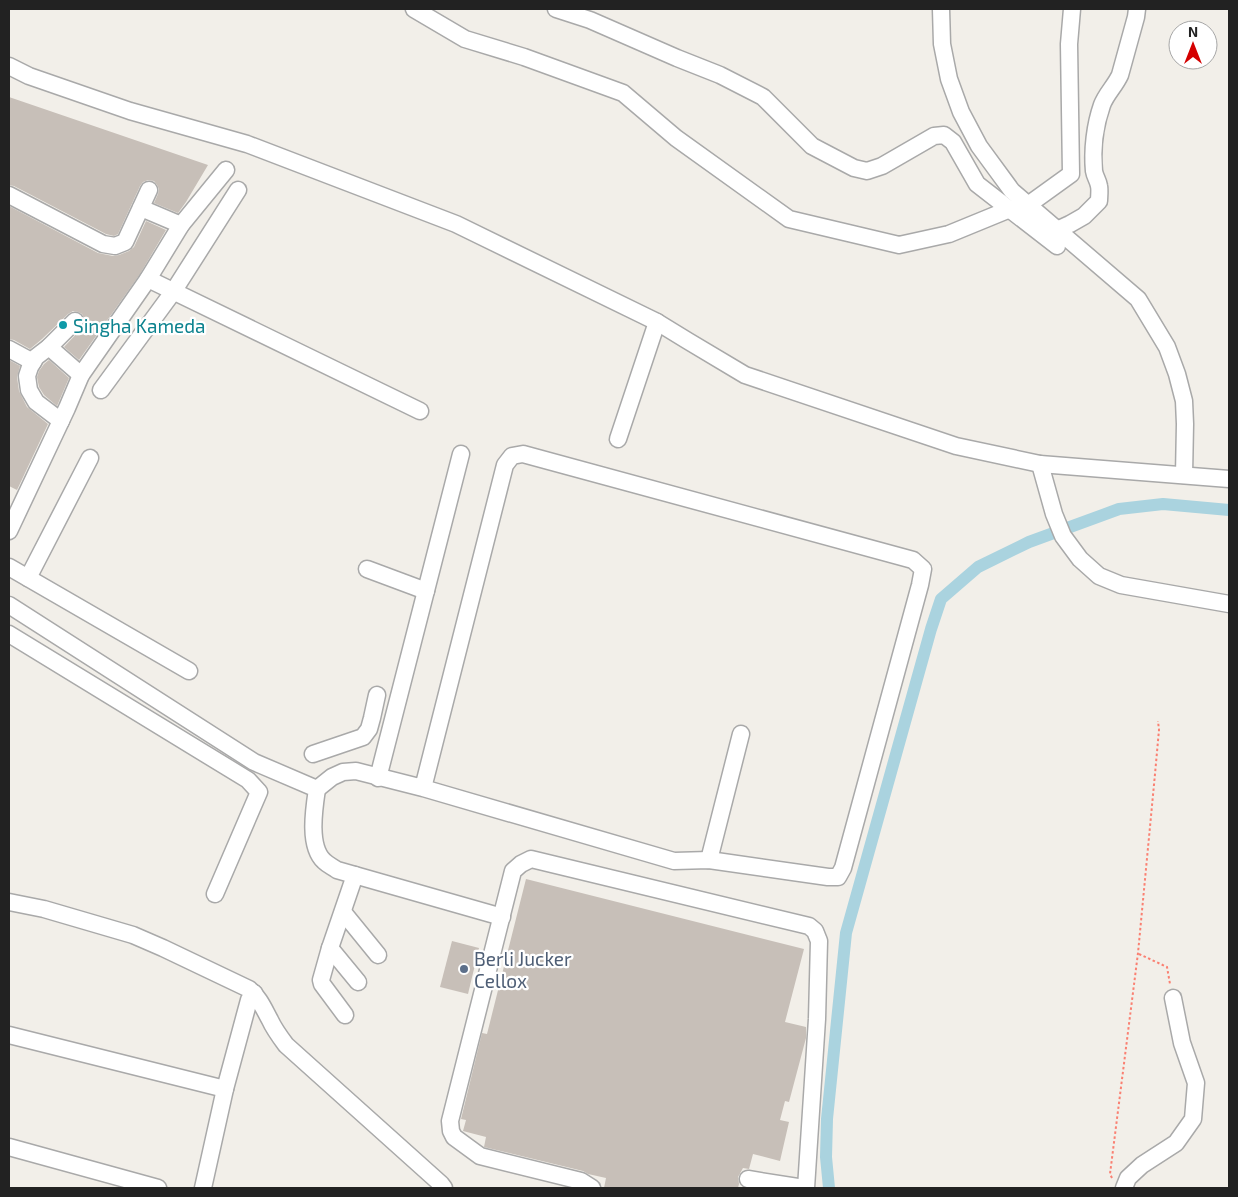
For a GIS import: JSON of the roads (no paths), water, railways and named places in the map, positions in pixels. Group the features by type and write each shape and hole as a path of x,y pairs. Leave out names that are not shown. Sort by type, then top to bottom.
{"street":[{"path":"414,9 465,38 623,93 676,138 789,219 899,245 949,234 1010,209 1028,205 1071,174 1069,44 1072,9"},
{"path":"556,9 590,20 720,75 763,97 812,146 854,168 867,171 882,166 934,136 944,135 953,142 977,184 1010,209 1057,238 1138,299 1167,347 1177,374 1184,401 1186,424 1184,475"},
{"path":"941,9 942,44 949,79 961,112 979,146 1012,191 1028,205 1057,238"},
{"path":"1057,238 1070,224 1084,216 1099,202 1099,186 1095,178 1094,156 1098,118 1103,103 1120,75 1137,9"},
{"path":"9,66 29,76 130,111 247,144 456,224 658,322 745,375 956,446 1040,464 1229,479"},
{"path":"9,531 81,375 148,279 181,225 226,170"},
{"path":"9,194 103,244 115,246 125,242 149,190"},
{"path":"101,390 173,292 238,190"},
{"path":"141,208 181,225"},
{"path":"148,279 420,411"},
{"path":"61,420 36,402 29,390 27,376 36,357 75,321"},
{"path":"618,440 658,322"},
{"path":"49,347 81,375"},
{"path":"9,350 33,362"},
{"path":"378,778 461,454"},
{"path":"423,788 505,465 512,456 523,454 913,560 922,568 920,585 843,868 838,877 828,878 710,860 674,861 423,788 356,771 343,772 332,777 317,789 313,817 317,851 323,860 337,870 502,917"},
{"path":"28,578 90,458"},
{"path":"1040,464 1054,514 1063,536 1080,559 1099,576 1121,585 1229,604"},
{"path":"9,567 189,671"},
{"path":"366,569 426,591"},
{"path":"9,605 254,762 317,789"},
{"path":"9,634 248,780 256,788 259,792 215,894"},
{"path":"313,754 363,737 369,729 377,695"},
{"path":"369,729 389,735"},
{"path":"710,860 741,734"},
{"path":"592,1188 581,1181 480,1156 454,1137 451,1131 450,1121 513,871 531,859 809,926 815,931 818,942 817,1019 805,1188 748,1179"},
{"path":"346,1015 322,984 321,980 355,875"},
{"path":"9,902 44,909 133,935 249,989 254,993 286,1045 444,1188"},
{"path":"342,912 378,955"},
{"path":"330,948 358,982"},
{"path":"203,1188 224,1089 248,1000 254,993"},
{"path":"1119,1185 1142,1165 1176,1143 1193,1119 1196,1083 1182,1043 1173,998"},
{"path":"9,1035 224,1089"},
{"path":"9,1147 158,1188"}],"waterway":[{"path":"829,1188 826,1157 827,1119 846,933 941,599 978,567 1029,542 1119,509 1163,504 1229,510"}],"place":[{"name":"Singha Kameda","path":"63,325"},
{"name":"Berli Jucker Cellox","path":"464,969"}]}
